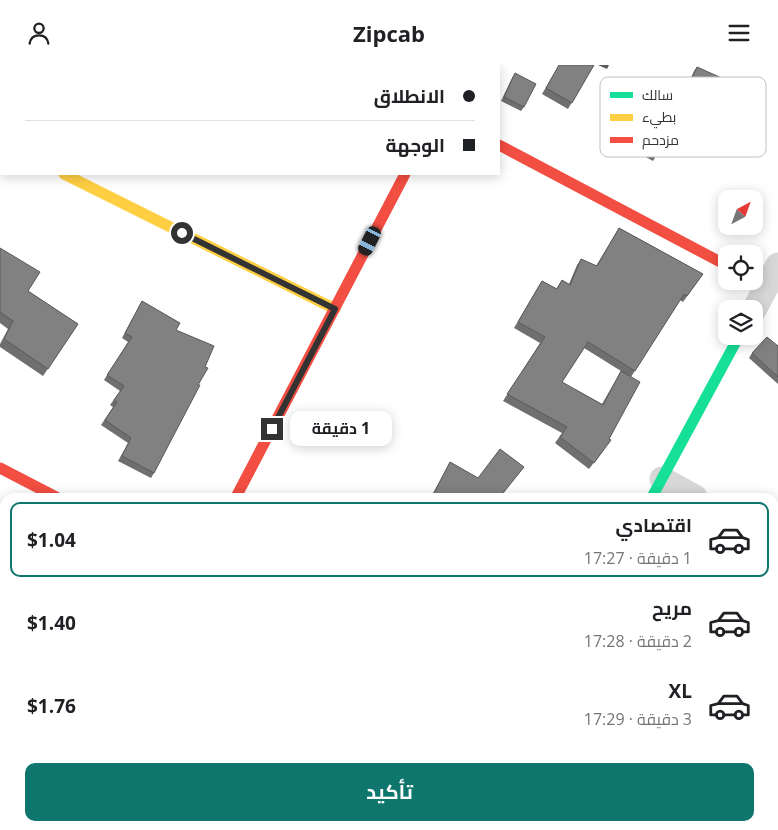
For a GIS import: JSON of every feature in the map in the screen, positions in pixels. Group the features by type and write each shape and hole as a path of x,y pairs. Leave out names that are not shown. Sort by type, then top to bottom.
{"street":[{"path":"500,146 718,261"},
{"path":"66,175 335,309"},
{"path":"238,493 404,175"},
{"path":"759,300 769,281"},
{"path":"678,493 657,488 734,345"},
{"path":"0,468 48,493"}],"building":[{"path":"559,65 594,65 572,103 546,88"},
{"path":"697,67 720,77 692,77"},
{"path":"515,73 536,84 524,107 504,97"},
{"path":"619,228 703,274 687,296 684,294 635,371 588,342 562,382 603,405 621,371 640,382 609,439 611,440 594,463 560,437 567,427 507,394 545,337 518,322 542,281 557,289 562,280 570,285 581,259 597,266"},
{"path":"0,248 40,272 28,291 78,324 48,369 4,339 13,321 0,312"},
{"path":"142,301 180,323 176,330 214,346 205,367 208,368 198,385 200,385 154,473 122,456 131,438 105,420 117,402 114,400 124,386 107,375 132,337 125,333"},
{"path":"767,337 778,346 778,377 752,353 760,345 763,345 763,341"},
{"path":"500,449 524,467 503,493 434,493 450,462 478,478"}],"traffic: fast":[{"path":"654,493 734,345"}],"traffic: slow":[{"path":"66,175 335,309"}],"traffic: jam":[{"path":"500,146 718,261"},
{"path":"238,493 404,175"},
{"path":"0,468 48,493"}],"route":[{"path":"182,233 335,309 272,429"}]}
